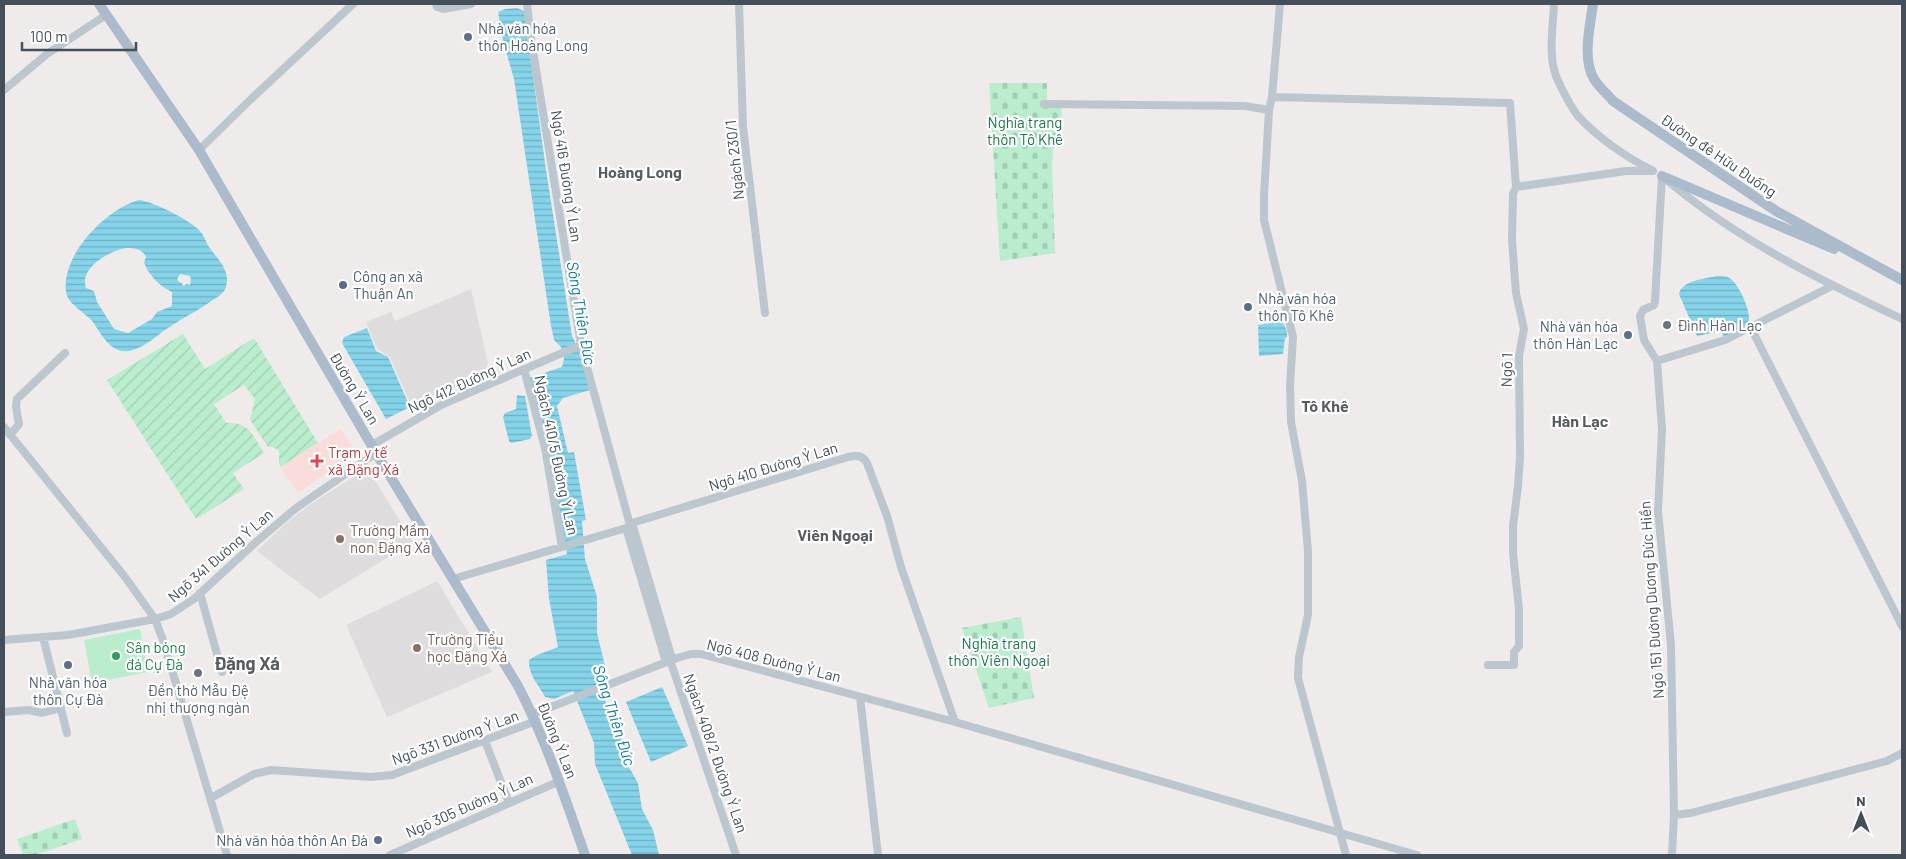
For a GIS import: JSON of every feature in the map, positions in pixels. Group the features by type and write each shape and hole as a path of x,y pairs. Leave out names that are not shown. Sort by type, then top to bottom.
{"main road":[{"name":"Đường Ỷ Lan","path":"98,4 199,150 374,449 518,686 534,718 560,781 585,855"},
{"name":"Đường đê Hữu Đuống","path":"1592,4 1589,50 1591,72 1595,80 1613,101 1776,211 1902,280"},
{"path":"1658,174 1887,272"}],"street":[{"path":"199,150 353,4"},
{"path":"436,4 440,9 471,4"},
{"name":"Ngõ 416 Đường Ỷ Lan","path":"527,4 581,345 649,594"},
{"name":"Ngách 230/1","path":"739,4 743,128 765,312"},
{"path":"1280,4 1272,97 1269,110 1264,220 1293,337 1290,422 1302,481 1308,551 1308,615 1299,658 1298,678 1346,855"},
{"path":"1554,4 1552,45 1556,76 1577,115 1609,143 1658,174 1699,207 1748,240 1832,286 1902,319"},
{"path":"4,90 47,54 106,15"},
{"path":"1272,97 1510,103 1516,187 1626,171 1658,174"},
{"path":"1044,104 1245,106 1269,110"},
{"name":"Ngõ 151 Đường Dương Đức Hiền","path":"1658,174 1655,301 1654,304 1643,310 1640,316 1644,340 1656,361 1662,435 1658,511 1660,551 1671,645 1674,815 1672,855"},
{"name":"Ngõ 1","path":"1488,665 1514,665 1514,652 1519,646 1519,609 1513,534 1520,457 1519,356 1524,329 1516,293 1512,240 1512,198 1516,187"},
{"path":"1656,361 1724,340 1832,286"},
{"path":"1751,328 1902,626"},
{"name":"Ngõ 412 Đường Ỷ Lan","path":"374,449 443,404 581,345"},
{"path":"10,435 18,424 17,399 65,353"},
{"name":"Ngách 410/5 Đường Ỷ Lan","path":"524,369 544,448 562,547"},
{"path":"4,427 125,577 155,619 163,640 227,855"},
{"name":"Ngõ 341 Đường Ỷ Lan","path":"4,640 68,635 155,619 180,609 296,508 374,449"},
{"name":"Ngõ 410 Đường Ỷ Lan","path":"453,579 587,540 629,525 852,456 862,457 867,463 884,506 900,567 955,722"},
{"path":"200,593 222,672"},
{"name":"Ngách 408/2 Đường Ỷ Lan","path":"649,594 669,661 736,855"},
{"path":"43,637 67,732"},
{"name":"Ngõ 408 Đường Ỷ Lan","path":"534,718 560,704 669,661 691,654 708,656 955,722 1417,855"},
{"path":"860,696 878,855"},
{"path":"4,712 29,710 42,713 61,708"},
{"name":"Ngõ 331 Đường Ỷ Lan","path":"211,798 262,771 382,777 402,773 485,741 534,718"},
{"path":"485,741 509,803"},
{"path":"1674,815 1691,813 1840,774 1887,761 1902,753"},
{"name":"Ngõ 305 Đường Ỷ Lan","path":"390,855 560,781"}],"shaded area":[{"path":"471,289 488,363 484,374 412,407 390,357 377,349 366,322 391,312 395,321"},
{"name":"Trạm y tế xã Đặng Xá","path":"340,429 353,447 353,454 298,493 280,467"},
{"name":"Trường Mầm non Đặng Xá","path":"361,472 371,474 413,542 320,599 257,551 284,525 308,506"},
{"name":"Trường Tiểu học Đặng Xá","path":"437,581 492,672 387,717 346,625"}],"green space":[{"name":"Nghĩa trang thôn Tô Khê","path":"989,83 1047,83 1047,105 1061,105 1062,121 1053,149 1052,165 1055,253 1000,261"},
{"path":"183,334 205,369 254,338 318,443 280,467 279,451 273,447 268,447 250,420 255,399 244,385 214,404 226,423 240,425 250,431 264,453 233,473 244,489 196,519 107,380"},
{"name":"Nghĩa trang thôn Viên Ngoại","path":"1021,617 1034,698 989,708 962,628"},
{"name":"Sân bóng đá Cự Đà","path":"140,629 148,672 92,683 84,640"},
{"path":"75,819 82,839 35,855 23,855 17,839"}],"water":[{"path":"517,8 524,11 572,336 578,348 590,390 563,398 557,406 568,453 574,452 586,520 582,521 585,559 597,597 597,633 606,670 603,677 596,680 624,744 626,762 638,783 642,809 653,830 659,855 632,855 595,764 594,743 573,691 554,699 545,697 532,675 529,665 529,660 537,655 558,647 549,599 546,560 567,554 550,459 529,378 562,367 564,359 561,347 554,340 551,326 514,79 503,41 498,12"},
{"path":"139,200 145,201 170,212 194,226 204,236 209,247 225,270 227,281 226,287 218,297 140,347 123,351 107,342 90,318 73,305 67,297 66,278 78,249 88,236 100,223 126,205","holes":["126,248 142,252 146,257 144,263 149,272 159,284 172,292 172,306 157,312 152,319 128,333 114,329 97,302 94,291 86,288 85,281 91,267 97,262 112,253","180,274 190,276 190,285 183,286 179,282 177,279"]},
{"path":"1717,276 1729,278 1738,288 1745,300 1749,313 1748,323 1724,337 1721,331 1697,336 1679,294 1681,289 1689,283"},
{"path":"1282,321 1287,331 1283,354 1259,356 1258,325"},
{"path":"367,328 376,351 388,357 410,407 386,419 342,343 344,337"},
{"path":"517,395 525,396 532,436 530,439 511,443 503,417 505,413 516,409"},
{"path":"662,687 688,746 651,762 626,702"}],"place":[{"name":"Nhà văn hóa thôn Hoàng Long","path":"468,37"},
{"name":"Công an xã Thuận An","path":"343,285"},
{"name":"Nhà văn hóa thôn Tô Khê","path":"1248,307"},
{"name":"Đình Hàn Lạc","path":"1667,325"},
{"name":"Nhà văn hóa thôn Hàn Lạc","path":"1628,335"},
{"name":"Trạm y tế xã Đặng Xá","path":"317,461"},
{"name":"Trường Mầm non Đặng Xá","path":"340,539"},
{"name":"Trường Tiểu học Đặng Xá","path":"417,648"},
{"name":"Sân bóng đá Cự Đà","path":"116,656"},
{"name":"Nhà văn hóa thôn Cự Đà","path":"68,665"},
{"name":"Đền thờ Mẫu Đệ nhị thượng ngàn","path":"198,673"},
{"name":"Nhà văn hóa thôn An Đà","path":"378,840"}],"district":[{"name":"Hoàng Long","path":"640,171"},
{"name":"Tô Khê","path":"1325,405"},
{"name":"Hàn Lạc","path":"1580,420"},
{"name":"Viên Ngoại","path":"835,534"},
{"name":"Đặng Xá","path":"247,663"}],"water label":[{"name":"Sông Thiên Đức","path":"582,313"},
{"name":"Sông Thiên Đức","path":"615,715"}]}
